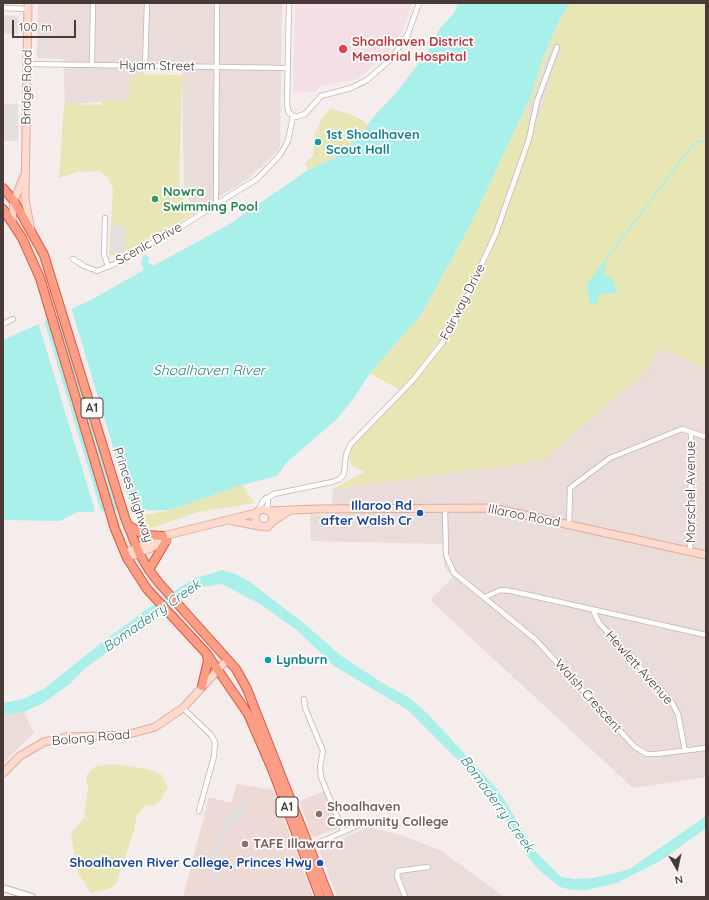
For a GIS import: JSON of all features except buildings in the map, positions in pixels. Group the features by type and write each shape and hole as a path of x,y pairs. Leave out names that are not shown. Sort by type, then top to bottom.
{"highway":[{"name":"Princes Highway","path":"3,188 14,201 44,255 59,298 126,521 138,550 149,570 165,590 229,661 251,697 329,897"},
{"name":"Princes Highway","path":"3,210 12,221 32,259 47,302 113,521 126,555 133,569 154,599 207,654 239,700 254,726 320,897"},
{"path":"126,521 144,535 164,539 149,570"},
{"path":"201,688 208,661 207,654"}],"main road":[{"name":"Bridge Road","path":"28,6 26,208 29,213 31,231"},
{"name":"Bridge Road","path":"12,221 14,201 26,172"},
{"name":"Illaroo Road","path":"126,555 179,533 268,510 445,508 501,509 706,555"},
{"path":"268,510 273,516 272,522"},
{"name":"Illaroo Road","path":"231,520 259,526 268,526 291,510"},
{"path":"257,512 256,522 259,526"},
{"name":"Bolong Road","path":"3,773 20,756 44,742 67,737 134,734 155,727 183,708 229,661"}],"street":[{"path":"92,66 93,3"},
{"path":"145,67 147,3"},
{"path":"216,205 217,3"},
{"path":"289,3 287,68 288,110 293,116 303,115 321,96 360,84 375,74 396,54 401,46 411,27 419,3"},
{"path":"3,8 28,6"},
{"name":"Fairway Drive","path":"266,498 274,494 340,479 344,474 346,455 350,445 412,380 443,342 458,316 496,233 529,138 537,102 557,47"},
{"name":"Hyam Street","path":"27,64 287,68"},
{"name":"Scenic Drive","path":"73,259 84,266 97,271 178,228 257,179 276,160 288,141 293,116"},
{"name":"Scenic Drive","path":"105,218 104,254 108,266"},
{"path":"3,324 13,319"},
{"path":"569,524 570,488 610,458 682,429 706,437"},
{"name":"Morschel Avenue","path":"690,551 691,432"},
{"path":"257,512 266,498 268,501 268,510"},
{"name":"Walsh Crescent","path":"445,508 446,555 450,568 454,573 535,639 635,747 647,754 706,748"},
{"path":"485,597 501,590 511,591 706,635"},
{"name":"Hewlett Avenue","path":"593,610 599,623 671,701 678,714 685,751"},
{"path":"304,699 305,708 323,751 320,767 321,777 343,831"},
{"path":"183,708 211,735 215,742 214,756 199,812"},
{"path":"316,884 308,852 309,846 368,821"},
{"path":"405,897 397,876 398,870 428,867"},
{"path":"3,888 32,897"}],"shaded area":[{"path":"38,3 282,3 280,146 278,151 248,179 197,210 184,193 182,63 144,63 142,98 65,105 63,59 39,58 37,56"},
{"name":"Shoalhaven District Memorial Hospital","path":"295,3 412,3 402,34 398,41 384,56 358,79 320,87 315,92 293,93"},
{"path":"571,3 706,3 706,369 666,351 655,350 651,367 543,460 333,489 364,472 350,464 350,451 356,440 403,392 370,373 421,315 470,226 530,98 543,58 560,19"},
{"path":"3,15 18,16 18,34 3,34"},
{"path":"552,44 562,49 561,56 558,56 538,119 526,115"},
{"path":"131,74 182,75 179,194 196,213 117,256 109,255 113,190 109,179 100,171 77,172 59,178 64,104 102,105 102,100 129,100"},
{"path":"3,104 18,104 18,141 3,141"},
{"path":"331,109 347,113 363,120 367,125 361,135 334,158 308,170 305,163 313,156 314,135 324,115"},
{"path":"120,222 126,234 126,249 118,254 110,253 111,229"},
{"path":"655,350 666,351 706,369 706,777 633,788 430,600 453,577 444,566 442,544 311,541 310,514 331,516 333,489 500,467"},
{"path":"242,485 255,503 198,512 151,528 142,527 135,517 170,510"},
{"path":"24,712 34,733 3,763 3,715"},
{"path":"111,764 148,769 162,775 168,787 161,800 155,805 145,806 137,814 134,831 116,884 109,889 91,893 77,871 71,833 84,818 88,788 86,776 94,767"},
{"name":"TAFE Illawarra","path":"237,784 273,790 313,897 183,897 209,797 231,803"},
{"name":"Shoalhaven Community College","path":"325,791 340,827 315,837 312,836 299,801"},
{"path":"248,801 249,810 241,812 243,816 224,836 217,866 219,884 211,883 210,856 227,816 236,806"},
{"path":"368,827 400,835 440,850 504,897 337,897 319,849"}],"water":[{"name":"Shoalhaven River","path":"458,3 571,3 560,19 543,58 530,98 470,226 421,315 370,373 354,398 336,420 287,462 277,476 242,485 170,510 77,512 60,521 3,520 3,340 89,301 144,270 141,263 144,254 149,257 148,262 153,266 228,225 308,170 334,158 361,135 373,117 396,93 428,51 441,27 454,13"},
{"path":"607,258 604,275 612,278 618,293 600,294 597,303 595,305 590,305 587,283"},
{"name":"Bomaderry Creek","path":"222,570 236,574 250,582 306,625 340,655 381,682 408,697 426,712 498,790 537,853 561,877 575,879 592,878 620,872 631,868 706,816 706,828 660,861 617,883 586,890 572,890 560,887 539,870 527,856 506,819 486,796 473,775 408,710 334,666 297,630 260,604 222,584 203,587 176,602 84,669 72,682 45,702 24,712 3,715 3,703 23,699 45,688 101,643 150,607 193,579"}],"pier":[{"path":"71,307 133,514 119,514 58,313"},
{"path":"44,320 102,514 96,514 38,322"}],"waterway":[{"path":"607,258 692,146 697,142 706,140"}],"place":[{"name":"Shoalhaven District Memorial Hospital","path":"343,49"},
{"name":"1st Shoalhaven Scout Hall","path":"318,142"},
{"name":"Nowra Swimming Pool","path":"155,199"},
{"name":"Illaroo Rd after Walsh Cr","path":"420,513"},
{"name":"Lynburn","path":"268,660"},
{"name":"Shoalhaven Community College","path":"319,814"},
{"name":"TAFE Illawarra","path":"245,844"},
{"name":"Shoalhaven River College, Princes Hwy","path":"320,863"}]}
